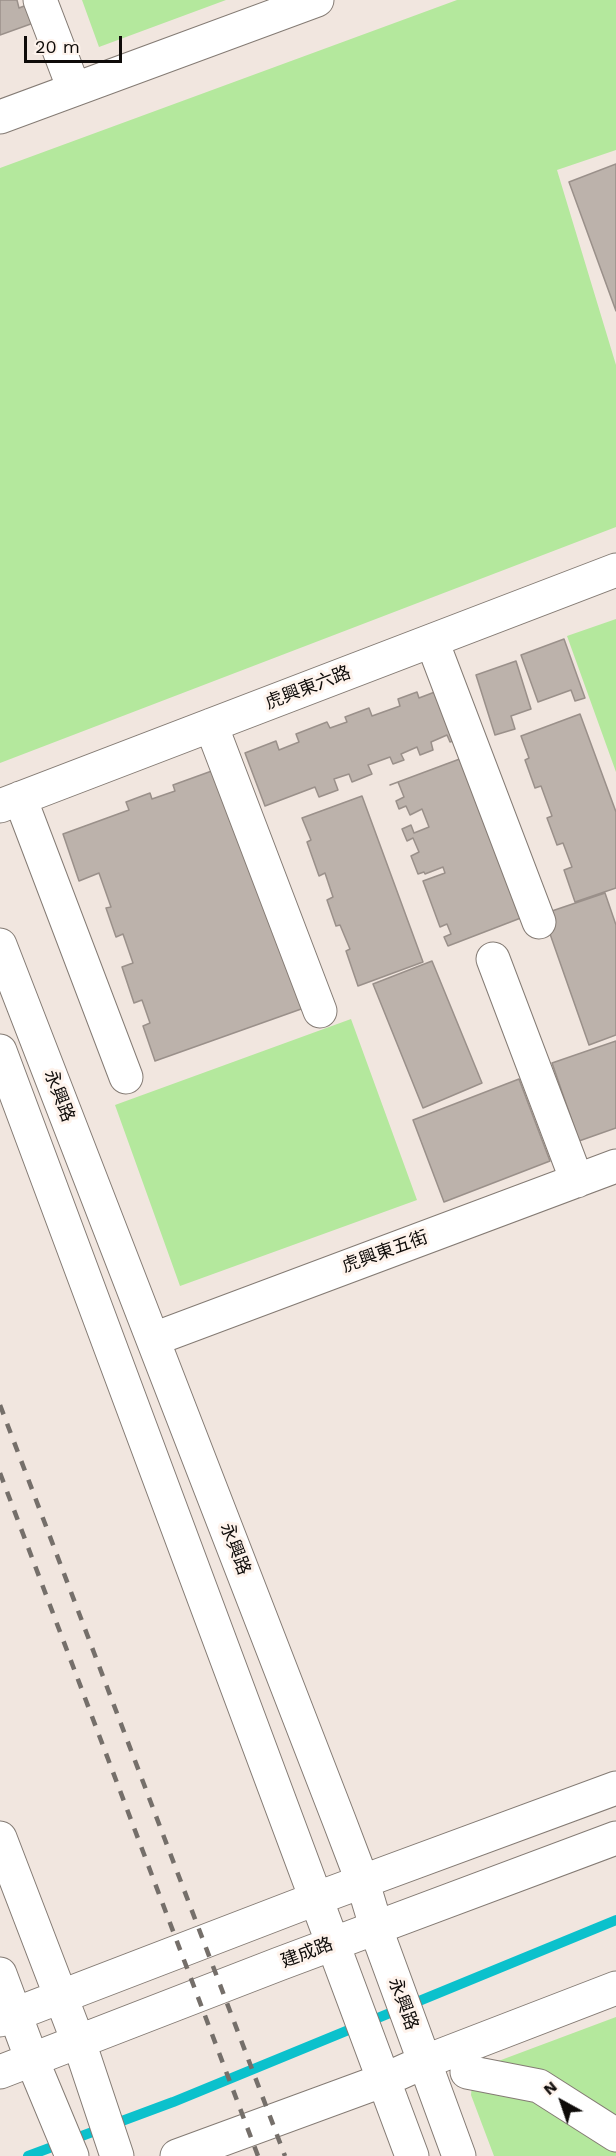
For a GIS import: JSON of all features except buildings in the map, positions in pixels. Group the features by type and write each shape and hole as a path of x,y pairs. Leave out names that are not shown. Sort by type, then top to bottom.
{"street":[{"path":"40,0 74,89"},
{"path":"0,117 317,0"},
{"name":"虎興東六路","path":"10,802 616,570"},
{"path":"432,640 539,922"},
{"path":"211,725 320,1011"},
{"path":"10,802 126,1077"},
{"name":"永興路","path":"0,945 363,1883 379,1935 459,2156"},
{"path":"494,959 577,1181"},
{"path":"0,1051 412,2156"},
{"name":"虎興東五街","path":"154,1339 616,1166"},
{"path":"8,2017 315,1899 616,1788"},
{"path":"0,1838 81,2049 117,2154"},
{"name":"建成路","path":"0,2072 35,2066 336,1953 616,1838"},
{"path":"0,1974 8,2017 35,2066 72,2156"},
{"path":"177,2156 421,2053 616,1988"},
{"path":"466,2072 539,2086 616,2135"}],"green space":[{"path":"82,0 226,0 99,47"},
{"path":"457,0 616,0 616,150 557,170 616,365 616,527 0,763 0,168"},
{"path":"616,619 616,772 567,636"},
{"path":"351,1019 417,1200 180,1286 115,1105"},
{"path":"616,2017 616,2156 494,2156 471,2095 472,2084 485,2066"}],"waterway":[{"path":"28,2156 173,2102 616,1920"}],"railway":[{"path":"0,1405 285,2156"},
{"path":"0,1473 258,2156"}]}
